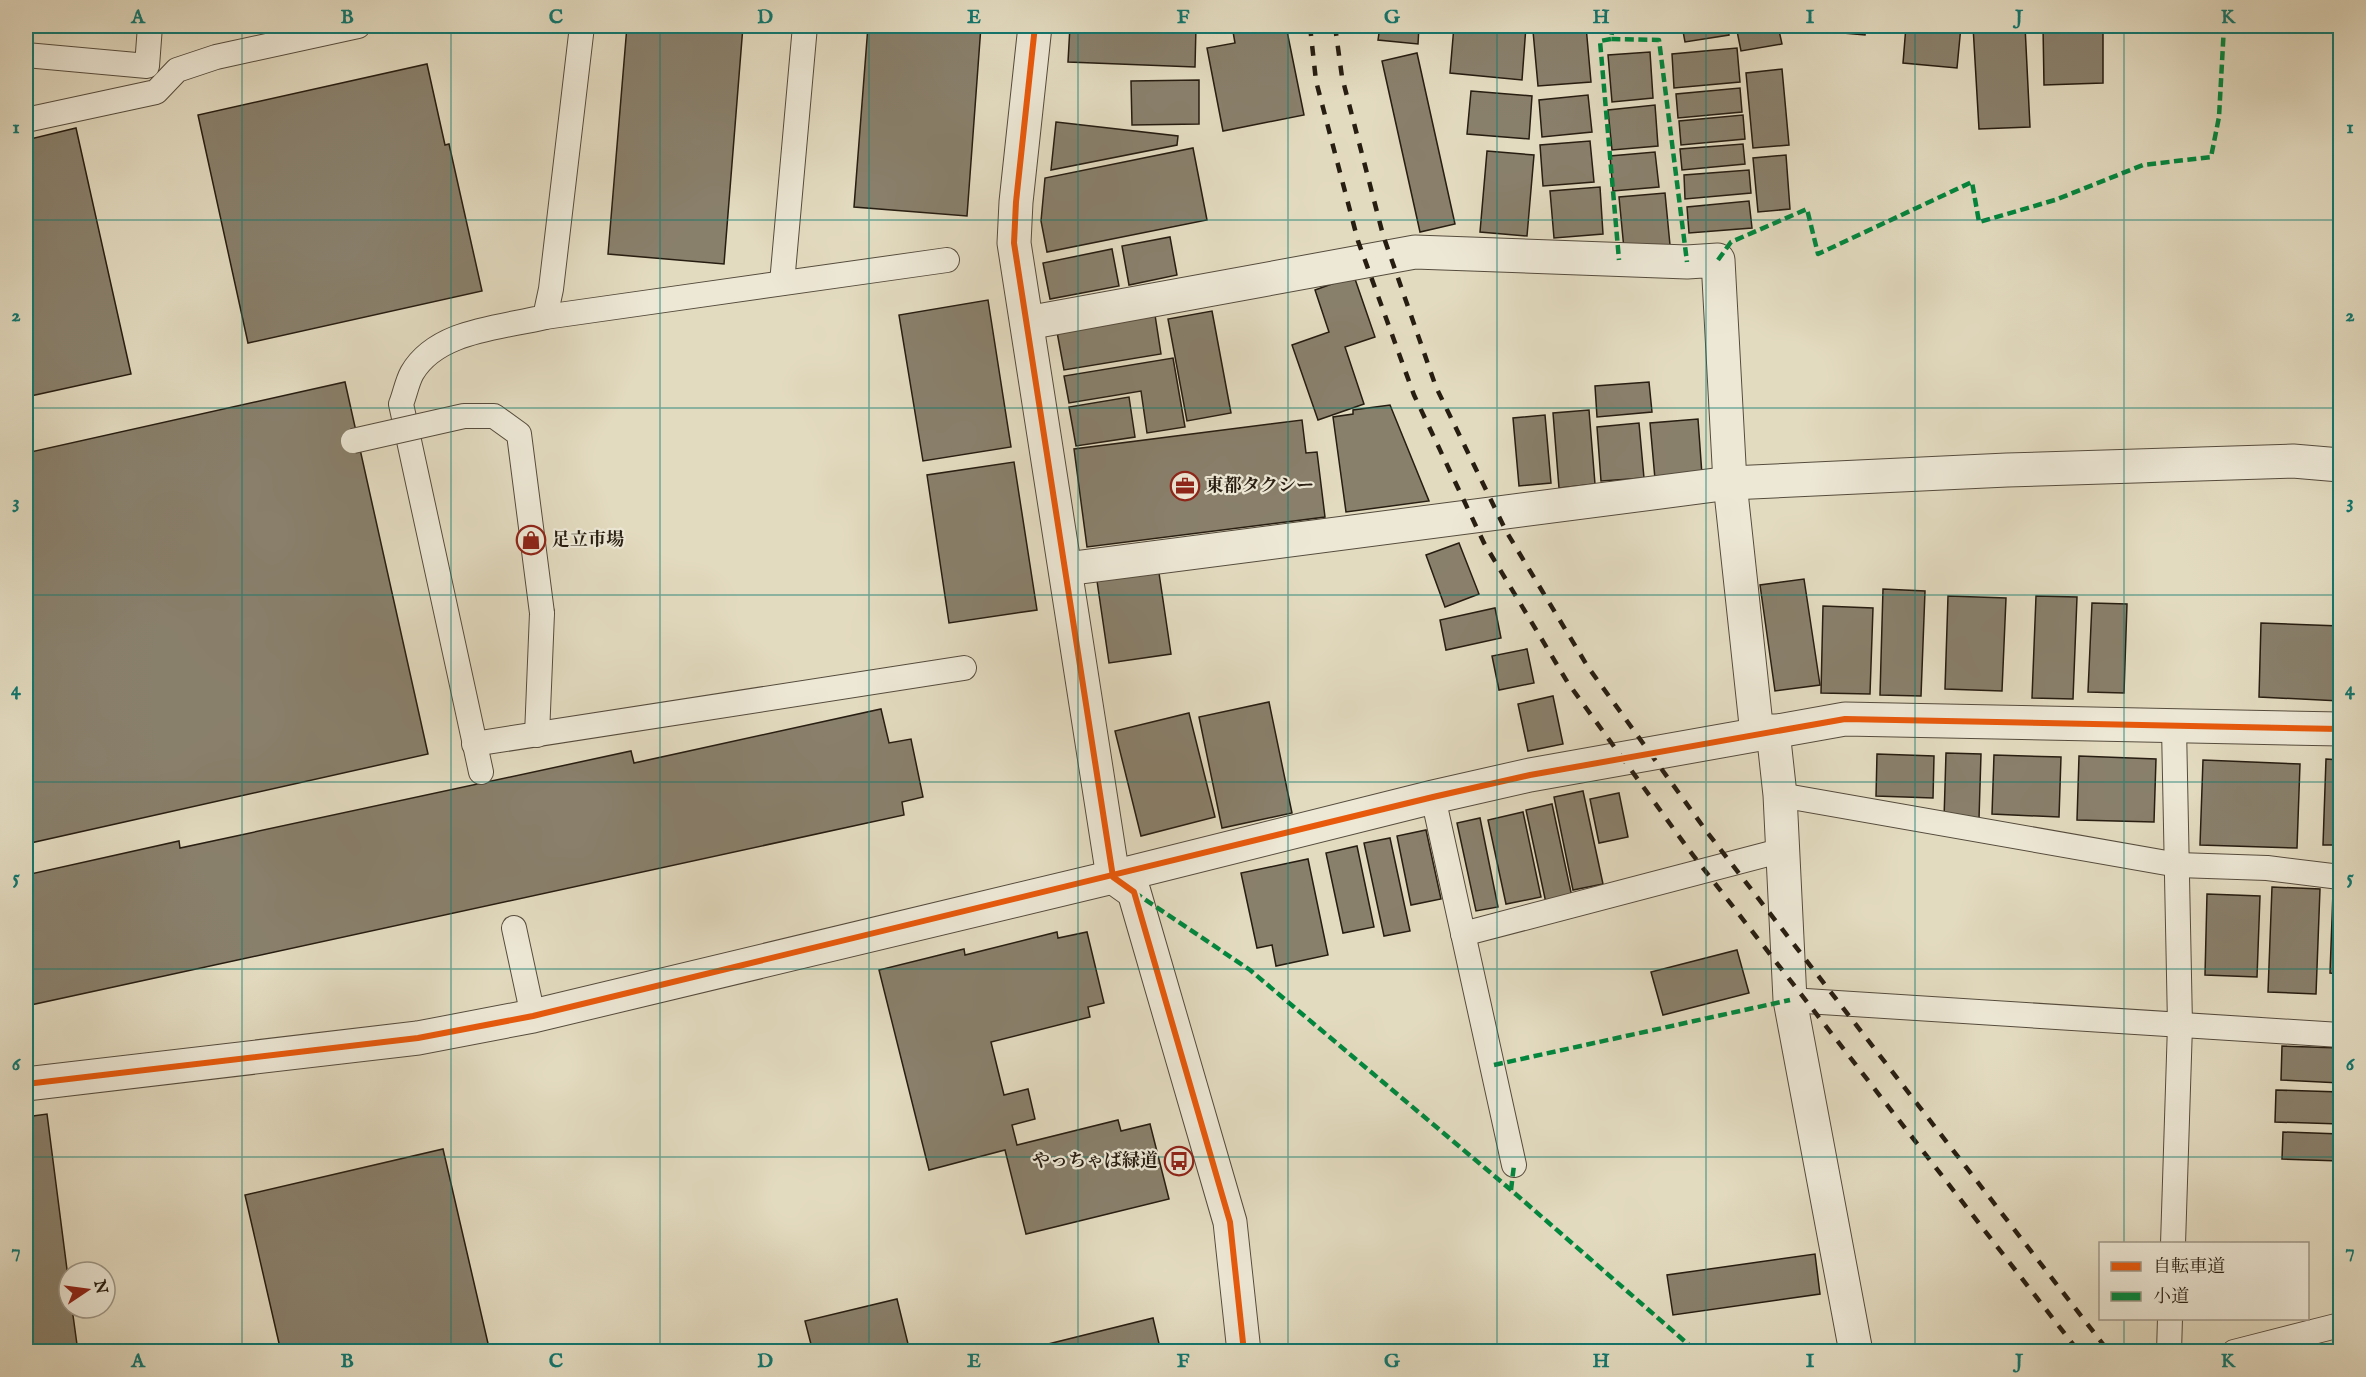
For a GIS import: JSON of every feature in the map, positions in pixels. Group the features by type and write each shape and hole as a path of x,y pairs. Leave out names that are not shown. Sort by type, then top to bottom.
{"street":[{"path":"1035,26 1016,202 1014,243 1113,877 1134,892 1230,1222 1244,1352"},
{"path":"1027,323 1415,252 1687,262 1718,260 1730,483 1765,733 1780,795 1790,1000 1856,1352"},
{"path":"1066,569 1730,483 2293,461 2340,465"},
{"path":"26,1084 418,1038 533,1016 1113,877 1433,796 1530,775 1845,719 2340,729"}],"lane":[{"path":"147,66 150,26"},
{"path":"26,55 177,70 216,57 357,26"},
{"path":"545,317 551,289 582,26"},
{"path":"782,283 805,26"},
{"path":"26,120 156,92 177,70"},
{"path":"481,772 401,404 412,374 428,352 453,339 545,317 947,260"},
{"path":"353,441 464,416 494,416 519,434 542,613 537,735"},
{"path":"474,744 964,668"},
{"path":"2173,1242 2180,1025 2174,727"},
{"path":"1780,795 2178,865 2267,868 2340,877"},
{"path":"1433,796 1514,1165"},
{"path":"1463,934 1783,850"},
{"path":"514,928 533,1016"},
{"path":"1790,1000 2340,1035"},
{"path":"2169,1352 2170,1320"},
{"path":"2234,1352 2340,1325"}],"building":[{"path":"627,26 743,26 724,264 608,254"},
{"path":"868,26 981,26 967,216 854,207"},
{"path":"1070,26 1196,26 1195,67 1068,62"},
{"path":"1232,26 1286,26 1304,115 1223,131 1207,48 1235,43"},
{"path":"1380,26 1419,26 1418,44 1378,40"},
{"path":"1454,26 1526,26 1522,80 1450,73"},
{"path":"1586,26 1591,82 1538,86 1533,31"},
{"path":"1682,26 1728,26 1729,35 1685,42"},
{"path":"1736,26 1778,26 1782,44 1741,51"},
{"path":"1787,26 1828,26 1827,29"},
{"path":"1833,26 1866,26 1865,35 1832,32"},
{"path":"1906,26 1961,26 1957,68 1903,63"},
{"path":"1973,26 2025,26 2030,127 1979,129"},
{"path":"2043,26 2103,26 2103,83 2044,85"},
{"path":"1737,48 1740,82 1674,88 1672,54"},
{"path":"1650,52 1653,98 1612,102 1608,55"},
{"path":"1417,53 1455,224 1420,232 1382,61"},
{"path":"427,64 445,145 449,144 482,291 248,343 198,115"},
{"path":"1782,69 1789,145 1753,148 1746,73"},
{"path":"1199,80 1199,124 1132,125 1131,81"},
{"path":"1740,88 1742,112 1678,118 1676,94"},
{"path":"1471,91 1532,96 1529,139 1467,134"},
{"path":"1588,95 1592,132 1542,137 1539,100"},
{"path":"1655,105 1658,146 1612,150 1608,110"},
{"path":"1743,115 1745,139 1681,145 1679,121"},
{"path":"1056,122 1178,136 1177,145 1051,170"},
{"path":"76,128 131,374 26,397 26,140"},
{"path":"1590,141 1594,182 1543,186 1540,145"},
{"path":"1743,144 1745,164 1682,170 1680,149"},
{"path":"1193,148 1207,220 1047,252 1041,221 1045,178"},
{"path":"1487,151 1534,155 1527,236 1480,232"},
{"path":"1655,152 1659,187 1613,191 1610,156"},
{"path":"1786,155 1790,209 1758,212 1753,158"},
{"path":"1749,170 1751,193 1685,199 1684,175"},
{"path":"1600,187 1603,234 1554,238 1550,191"},
{"path":"1665,193 1670,245 1624,249 1619,197"},
{"path":"1749,201 1752,228 1689,233 1687,207"},
{"path":"1170,237 1177,275 1129,285 1122,246"},
{"path":"1112,249 1119,286 1050,299 1043,263"},
{"path":"1354,276 1375,337 1345,347 1364,404 1318,420 1292,345 1329,332 1315,290"},
{"path":"988,300 1011,447 923,461 899,315"},
{"path":"1212,311 1231,413 1187,421 1168,319"},
{"path":"1155,315 1161,354 1064,370 1057,332"},
{"path":"1173,358 1185,427 1147,433 1141,391 1069,403 1064,376"},
{"path":"345,382 428,754 26,844 26,453"},
{"path":"1649,382 1652,412 1597,417 1595,386"},
{"path":"1129,397 1135,437 1076,446 1069,407"},
{"path":"1390,405 1429,501 1346,512 1333,417 1353,414 1353,410"},
{"path":"1589,410 1595,484 1559,488 1553,413"},
{"path":"1545,415 1551,483 1519,486 1513,418"},
{"path":"1698,419 1702,475 1655,479 1650,423"},
{"path":"1302,420 1306,453 1317,452 1325,517 1087,547 1074,449"},
{"path":"1639,423 1644,478 1601,481 1597,427"},
{"path":"1014,462 1037,610 949,623 927,475"},
{"path":"1459,543 1479,594 1445,607 1426,555"},
{"path":"1159,573 1171,654 1109,663 1097,581"},
{"path":"1804,579 1820,685 1775,691 1760,585"},
{"path":"1883,589 1925,591 1921,696 1880,695"},
{"path":"1948,596 2006,598 2002,691 1945,689"},
{"path":"2036,596 2077,597 2073,699 2032,698"},
{"path":"2092,603 2127,604 2124,693 2088,692"},
{"path":"1823,606 1873,608 1870,694 1821,693"},
{"path":"1495,608 1501,638 1446,650 1440,620"},
{"path":"2261,623 2340,626 2340,701 2259,697"},
{"path":"1527,649 1534,683 1499,690 1492,656"},
{"path":"1553,696 1563,744 1528,751 1518,704"},
{"path":"1269,702 1292,813 1222,828 1199,717"},
{"path":"881,709 889,743 911,739 923,797 902,802 904,815 26,1006 26,875 179,841 180,848 631,751 634,763"},
{"path":"1189,713 1215,817 1141,836 1115,731"},
{"path":"1946,753 1981,754 1979,819 1944,819"},
{"path":"1877,754 1934,756 1933,798 1876,796"},
{"path":"1994,755 2061,757 2059,817 1992,814"},
{"path":"2079,756 2156,759 2154,822 2077,820"},
{"path":"2326,759 2340,760 2340,845 2323,845"},
{"path":"2203,760 2300,764 2297,848 2200,845"},
{"path":"1583,791 1603,884 1573,890 1554,797"},
{"path":"1619,793 1628,837 1599,843 1590,799"},
{"path":"1552,804 1572,897 1546,903 1526,810"},
{"path":"1523,812 1541,897 1506,904 1488,820"},
{"path":"1480,818 1498,907 1476,911 1457,823"},
{"path":"1426,830 1441,899 1411,905 1397,836"},
{"path":"1390,838 1410,931 1384,936 1364,843"},
{"path":"1357,846 1374,927 1343,933 1326,853"},
{"path":"1308,859 1328,955 1276,966 1272,945 1257,948 1241,873"},
{"path":"2272,887 2320,889 2316,994 2268,992"},
{"path":"2333,892 2340,893 2340,974 2330,973"},
{"path":"2207,894 2260,896 2257,977 2205,975"},
{"path":"1057,932 1058,938 1087,932 1104,1003 1088,1007 1090,1017 991,1042 1004,1095 1028,1089 1035,1119 1012,1125 1017,1145 1118,1120 1121,1131 1150,1124 1169,1199 1026,1234 1005,1150 929,1170 879,970 964,949 965,955"},
{"path":"1737,950 1749,993 1663,1015 1651,972"},
{"path":"2282,1046 2340,1048 2340,1083 2281,1080"},
{"path":"2276,1090 2340,1092 2340,1124 2275,1122"},
{"path":"47,1114 66,1260 57,1260 57,1320 74,1320 78,1352 26,1352 26,1117"},
{"path":"2283,1132 2340,1134 2340,1161 2282,1159"},
{"path":"443,1149 490,1352 281,1352 245,1195"},
{"path":"1815,1254 1820,1294 1673,1315 1667,1275"},
{"path":"897,1299 910,1352 813,1352 805,1321"},
{"path":"1153,1318 1161,1352 1024,1350"}],"railway":[{"path":"1310,26 1316,81 1358,241 1414,395 1484,543 1568,683 1689,850 2079,1352"},
{"path":"1335,26 1342,77 1383,235 1436,387 1506,531 1588,667 1707,832 2109,1352"}],"marked path":[{"path":"1613,26 1611,39 1659,40 1687,262"},
{"path":"1718,260 1731,242 1807,209 1818,254 1972,182 1979,222 2055,200 2143,165 2211,157 2219,117 2224,26"},
{"path":"1611,39 1600,41 1619,260"},
{"path":"1134,892 1250,970 1511,1190 1697,1352"},
{"path":"1494,1065 1790,1000"},
{"path":"1511,1190 1514,1165"}],"cycle path":[{"path":"1035,26 1016,202 1014,243 1113,877 1134,892 1230,1222 1244,1352"},
{"path":"26,1084 418,1038 533,1016 1530,775 1845,719 2340,729"}],"place":[{"name":"東都タクシー","path":"1185,486"},
{"name":"足立市場","path":"531,540"},
{"name":"やっちゃば緑道","path":"1179,1161"}]}
